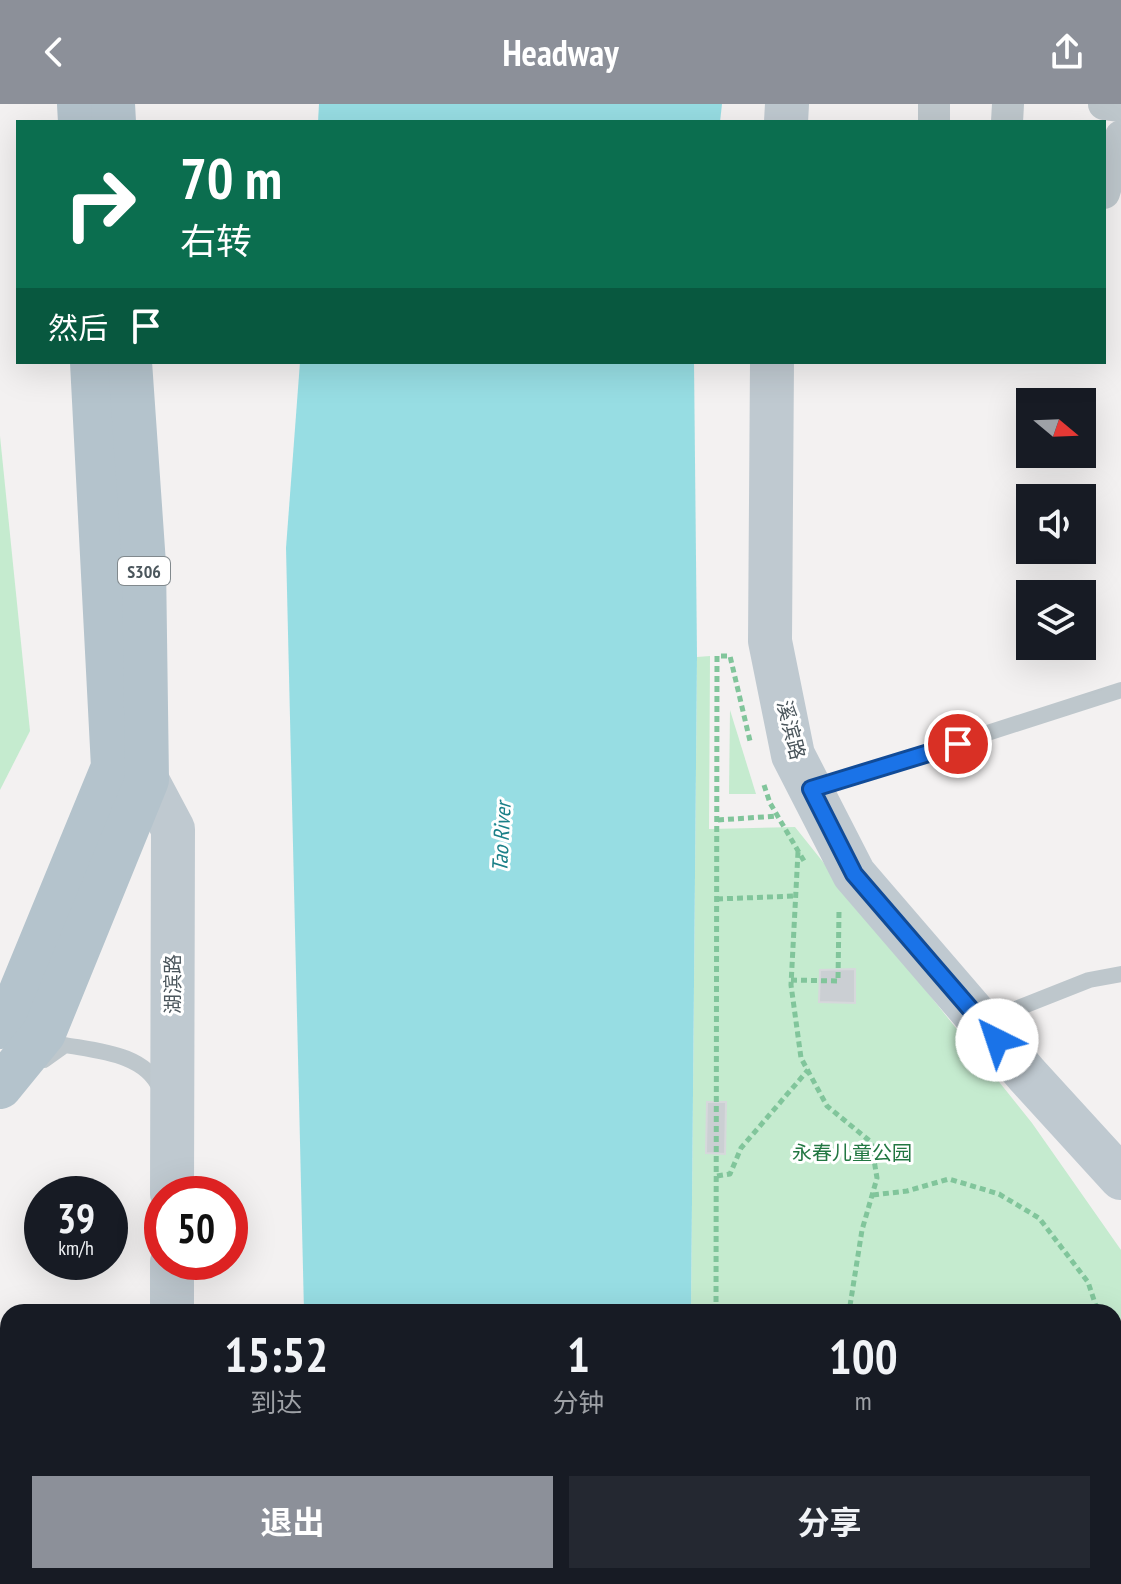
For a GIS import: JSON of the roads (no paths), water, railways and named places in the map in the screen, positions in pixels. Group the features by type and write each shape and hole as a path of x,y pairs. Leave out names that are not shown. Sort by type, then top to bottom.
{"main road":[{"name":"S306","path":"0,1027 13,1010 113,767 92,364"},
{"name":"S306","path":"0,1089 44,1033 147,780 144,564 130,364"},
{"name":"溪滨路","path":"772,364 770,641 793,755 813,822 982,1023 1121,1178"},
{"name":"湖滨路","path":"147,780 173,829 172,1176"},
{"path":"172,1280 172,1304"}],"street":[{"path":"1104,104 1121,106"},
{"path":"1106,186 1121,136"}],"lane":[{"path":"813,822 1121,690"},
{"path":"982,1023 1089,980 1121,974"},
{"path":"0,1089 65,1045 118,1055 154,1074 173,1120"}],"water":[{"path":"319,104 722,104 720,120 318,120"},
{"name":"Tao River","path":"300,364 694,364 697,657 691,1304 304,1304 286,548"}],"park label":[{"name":"永春儿童公园","path":"852,1153"}]}
